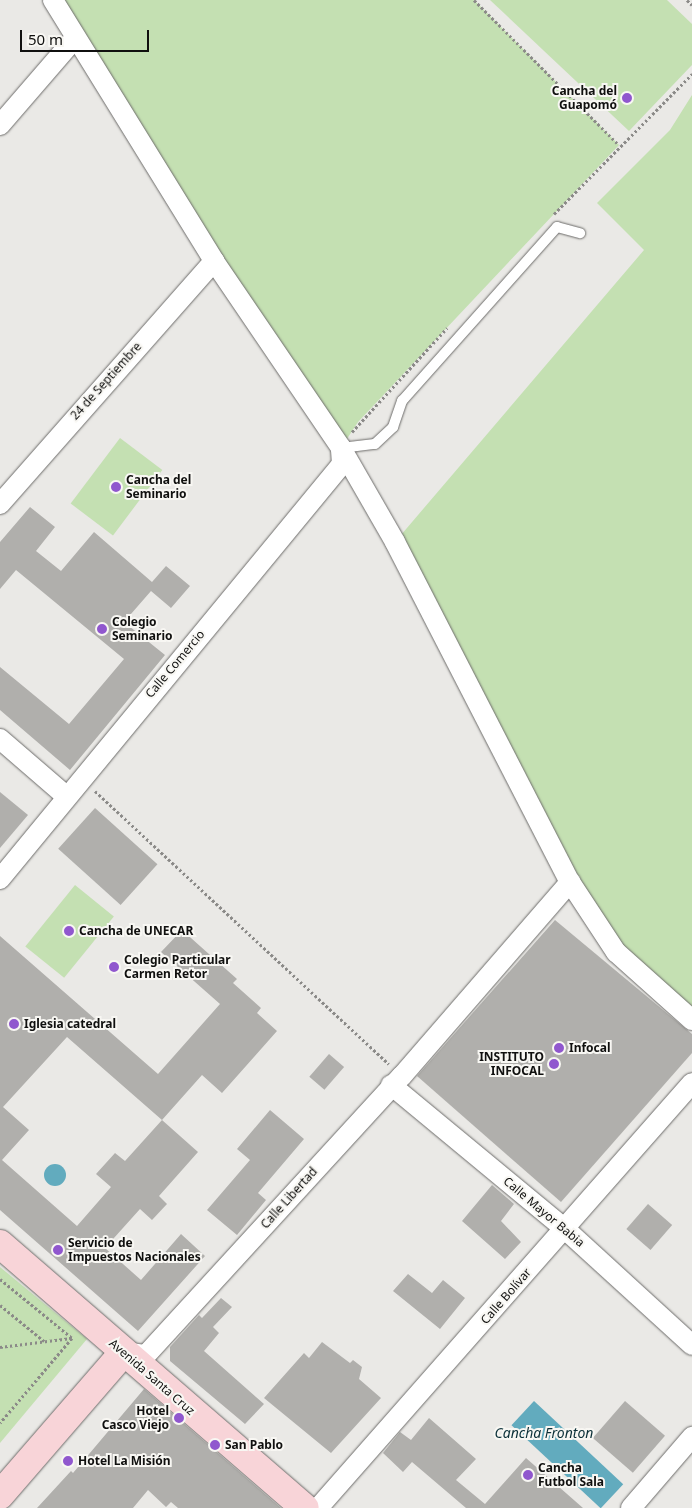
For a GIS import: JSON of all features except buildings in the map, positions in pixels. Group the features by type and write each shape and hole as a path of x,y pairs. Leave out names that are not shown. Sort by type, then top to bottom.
{"main road":[{"name":"Avenida Santa Cruz","path":"0,1244 305,1508"},
{"path":"0,1495 124,1352"}],"street":[{"path":"53,0 214,261 341,448 394,542 570,882 616,952 692,1020"},
{"path":"0,124 75,38"},
{"name":"24 de Septiembre","path":"0,504 214,261"},
{"name":"Calle Comercio","path":"0,879 66,796 342,464 341,448"},
{"path":"0,740 66,796"},
{"name":"Calle Libertad","path":"124,1352 146,1355 396,1080 570,882"},
{"name":"Calle Mayor Babia","path":"396,1080 565,1229 692,1345"},
{"name":"Calle Bolívar","path":"318,1508 692,1083"},
{"path":"631,1508 692,1437"}],"lane":[{"path":"341,448 375,444 393,427 402,401 557,227 580,233"}],"path":[{"path":"474,0 619,145"},
{"path":"687,0 692,5"},
{"path":"552,216 619,145 692,74"},
{"path":"81,778 396,1080"},
{"path":"0,1279 72,1338"},
{"path":"0,1305 45,1341"},
{"path":"0,1347 72,1338"},
{"path":"0,1423 72,1338"}],"green space":[{"path":"53,0 474,0 619,145 358,422 341,448"},
{"name":"Cancha del Guapomó","path":"490,0 667,0 692,24 692,65 629,131"},
{"path":"692,95 692,1020 616,952 395,542 644,250 597,203 670,130"},
{"name":"Cancha del Seminario","path":"120,438 162,470 113,535 71,503"},
{"name":"Cancha de UNECAR","path":"75,885 114,916 64,978 25,946"},
{"path":"0,1267 87,1339 0,1443"}],"water":[{"path":"51,1164 59,1164 66,1171 66,1179 59,1186 51,1186 44,1179 44,1171"},
{"name":"Cancha Fronton","path":"534,1401 623,1484 600,1508 511,1425"}],"place":[{"name":"Cancha del Guapomó","path":"627,98"},
{"name":"Cancha del Seminario","path":"116,487"},
{"name":"Colegio Seminario","path":"102,629"},
{"name":"Cancha de UNECAR","path":"69,931"},
{"name":"Colegio Particular Carmen Retor","path":"114,967"},
{"name":"Iglesia catedral","path":"14,1024"},
{"name":"Infocal","path":"559,1048"},
{"name":"INSTITUTO INFOCAL","path":"554,1064"},
{"name":"Servicio de Impuestos Nacionales","path":"58,1250"},
{"name":"Hotel Casco Viejo","path":"179,1418"},
{"name":"San Pablo","path":"215,1445"},
{"name":"Hotel La Misión","path":"68,1461"},
{"name":"Cancha Futbol Sala","path":"528,1475"}]}
